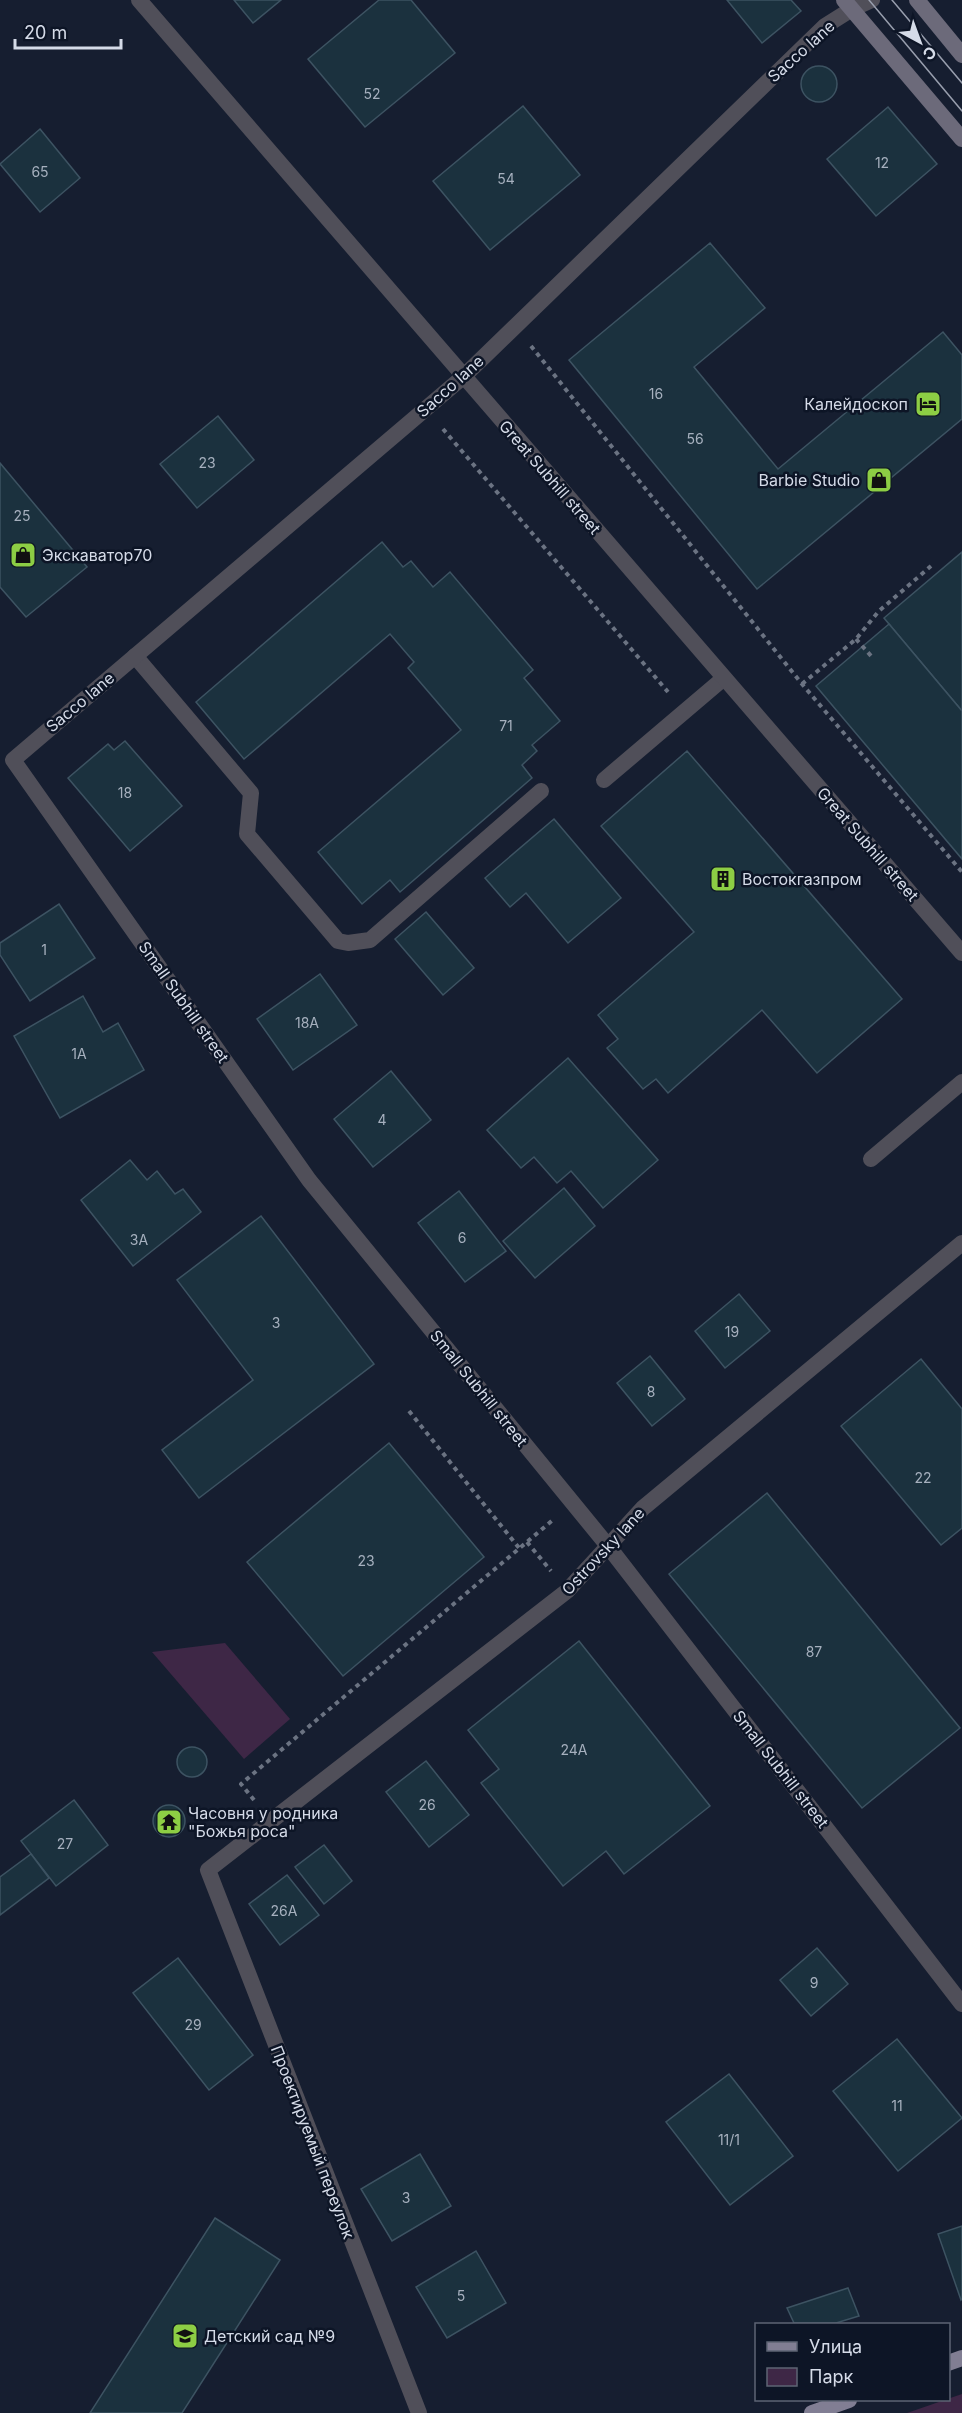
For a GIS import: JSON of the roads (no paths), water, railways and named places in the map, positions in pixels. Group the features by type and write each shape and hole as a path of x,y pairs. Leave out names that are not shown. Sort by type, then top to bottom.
{"main road":[{"path":"917,0 962,55"},
{"path":"848,4 962,139"},
{"path":"812,2413 846,2401"}],"street":[{"name":"Great Subhill street","path":"139,0 962,953"},
{"name":"Sacco lane","path":"13,760 463,377 848,4 872,0"},
{"path":"135,656 251,793 247,834 338,941 348,943 370,940 542,791"},
{"path":"604,780 724,678"},
{"name":"Small Subhill street","path":"13,760 309,1180 608,1546 962,2004"},
{"path":"871,1159 962,1082"},
{"name":"Ostrovsky lane","path":"208,1870 567,1591 643,1508 962,1243"},
{"name":"Проектируемый переулок","path":"208,1870 419,2413"}],"tram line":[{"path":"869,0 962,111"},
{"path":"892,0 962,83"}],"place":[{"name":"Калейдоскоп","path":"928,404"},
{"name":"Barbie Studio","path":"879,480"},
{"name":"Экскаватор70","path":"23,555"},
{"name":"Востокгазпром","path":"723,879"},
{"name":"Часовня у родника \"Божья роса\"","path":"169,1822"},
{"name":"Детский сад №9","path":"185,2336"}]}
